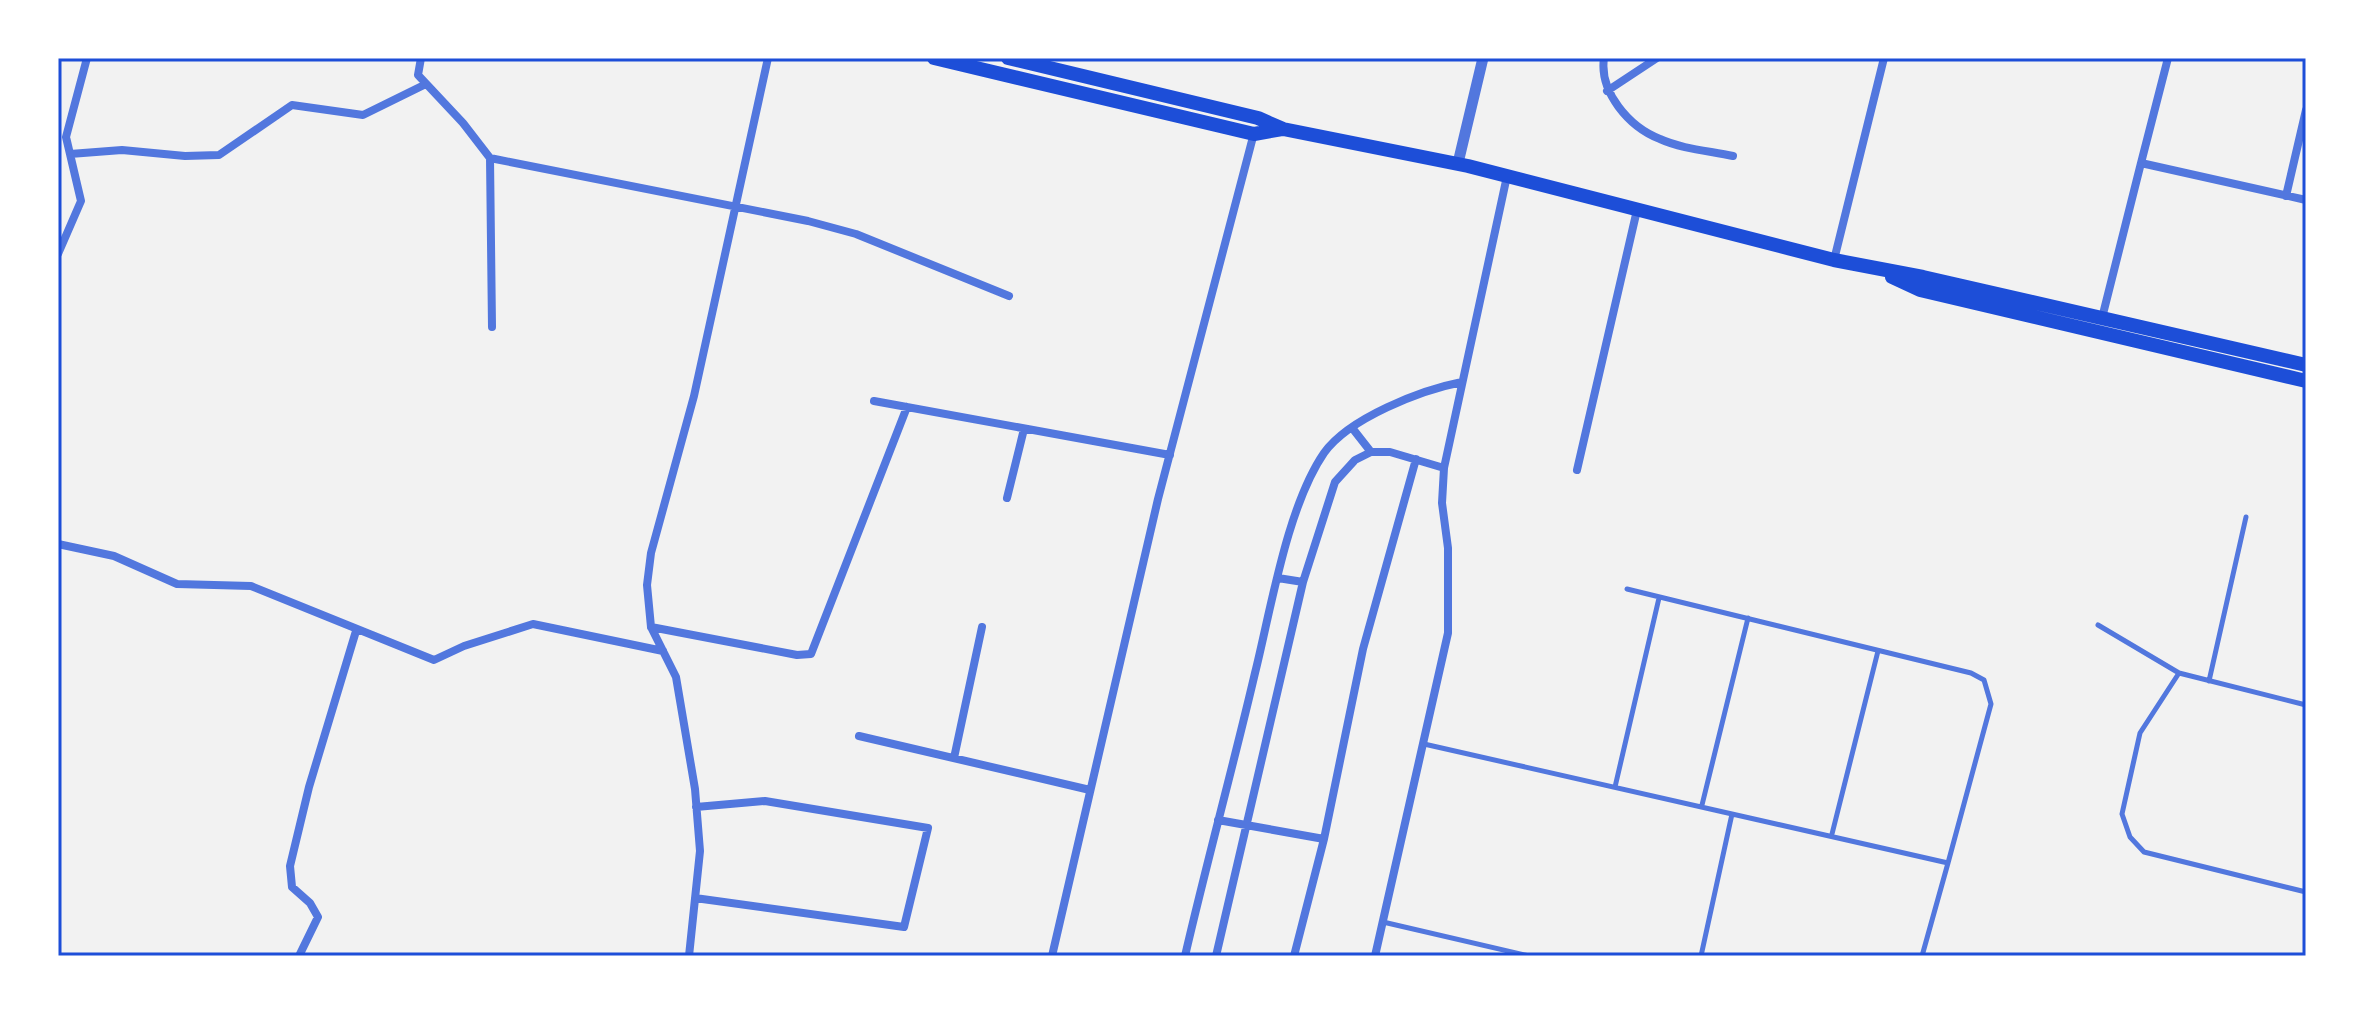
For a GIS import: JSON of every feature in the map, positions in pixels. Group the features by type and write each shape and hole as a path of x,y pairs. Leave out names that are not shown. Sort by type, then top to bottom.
{"main road":[{"path":"934,58 1254,134 1283,129"},
{"path":"1008,58 1258,118 1283,129 1458,163 1834,260 1923,277 2306,365"},
{"path":"1877,270 1920,290 2306,381"}],"street":[{"path":"58,254 81,201 66,137 87,58"},
{"path":"421,58 418,75 490,158 737,204 856,234 1009,296"},
{"path":"689,956 700,851 696,807 676,677 651,627 647,585 651,553 694,396 768,58"},
{"path":"1458,163 1483,58"},
{"path":"1604,58 1607,91 1638,126 1661,140 1733,156"},
{"path":"1607,91 1657,58"},
{"path":"1834,260 1884,58"},
{"path":"2102,318 2168,58"},
{"path":"70,154 122,150 185,156 219,155 292,105 363,115 426,84"},
{"path":"2286,196 2306,110"},
{"path":"1052,956 1170,455 1258,118"},
{"path":"490,158 492,327"},
{"path":"2141,163 2306,200"},
{"path":"1375,956 1448,633 1448,548 1442,503 1444,468 1507,176"},
{"path":"1577,470 1637,210"},
{"path":"1185,956 1281,579 1310,478 1326,451 1356,432 1426,389 1462,382"},
{"path":"874,401 1170,455"},
{"path":"651,627 797,655 811,654 907,407"},
{"path":"1007,498 1024,429"},
{"path":"1356,432 1369,449 1444,468"},
{"path":"1216,956 1242,824 1300,582 1335,482 1369,449"},
{"path":"1294,956 1324,839 1363,649 1416,459"},
{"path":"58,544 114,556 177,584 251,586 434,660 464,646 533,624 663,651"},
{"path":"1281,579 1300,582"},
{"path":"954,758 982,627"},
{"path":"299,956 318,917 310,903 292,887 290,866 309,787 356,631"},
{"path":"859,736 1090,790"},
{"path":"695,898 904,927 928,828 765,801 696,807"},
{"path":"1221,821 1324,839"}],"lane":[{"path":"2209,681 2246,517"},
{"path":"1627,589 1971,673 1984,680 1991,704 1922,956"},
{"path":"1615,787 1659,598"},
{"path":"1702,805 1748,618"},
{"path":"2098,625 2179,673 2306,705"},
{"path":"1832,834 1878,651"},
{"path":"2179,673 2140,733 2122,814 2130,837 2144,852 2306,892"},
{"path":"1424,744 1832,834 1948,863"},
{"path":"1701,956 1732,814"},
{"path":"1383,922 1525,956"}]}
